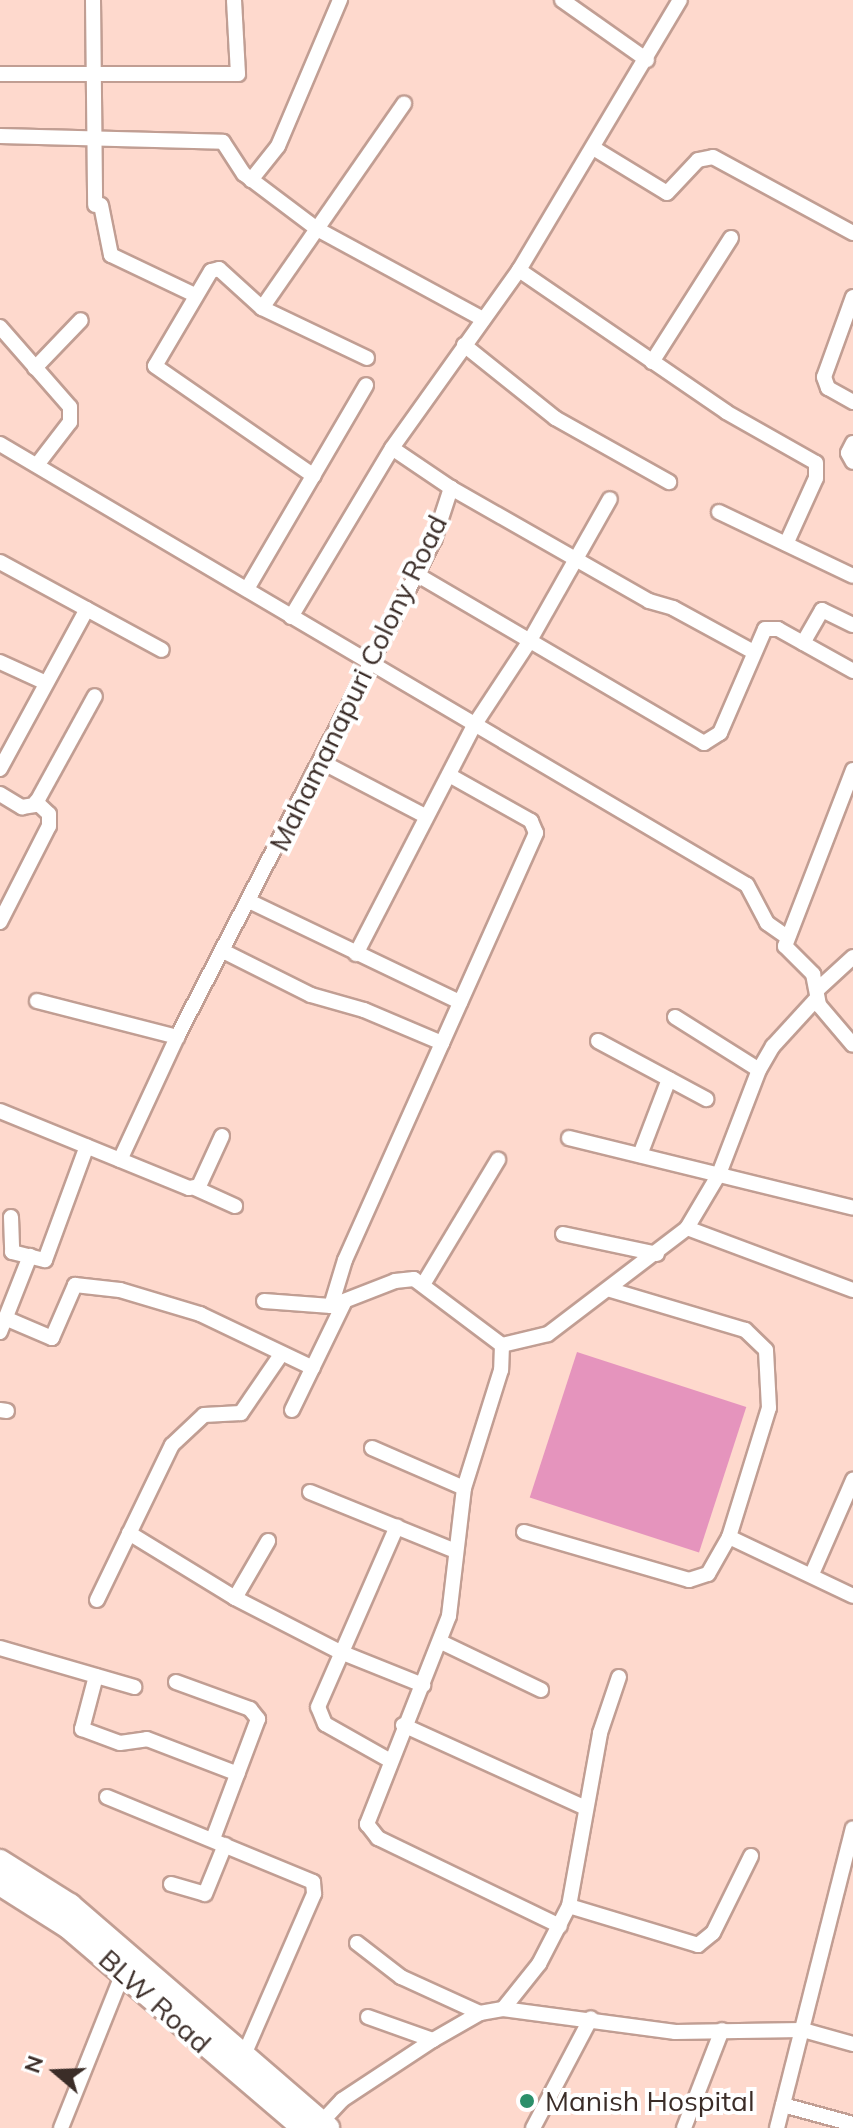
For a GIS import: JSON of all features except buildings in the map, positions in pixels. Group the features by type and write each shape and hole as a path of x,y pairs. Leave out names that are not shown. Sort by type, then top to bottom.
{"main road":[{"path":"0,1861 70,1905 307,2125"},
{"name":"BLW Road","path":"0,1884 68,1927 239,2065 307,2125"}],"street":[{"path":"93,0 98,205 111,255 195,295"},
{"path":"0,74 238,74 234,0"},
{"path":"251,180 278,146 340,0"},
{"path":"562,0 647,60"},
{"path":"291,617 392,448 519,270 595,149 680,0"},
{"path":"262,308 404,104"},
{"path":"0,136 96,141 223,142 251,180 317,229 483,319"},
{"path":"595,149 667,193 698,160 713,157 853,233"},
{"path":"652,362 731,238"},
{"path":"314,476 158,372 155,359 206,276 219,269 262,308 367,358"},
{"path":"519,270 652,362 816,463 816,478 786,544"},
{"path":"853,297 824,377 828,388 853,402"},
{"path":"35,368 81,320"},
{"path":"0,327 71,414 37,465"},
{"path":"464,345 555,418 669,482"},
{"path":"247,589 366,385"},
{"path":"853,443 848,453 853,462"},
{"path":"0,444 473,727 747,885 767,923 787,937"},
{"name":"Mahamanapuri Colony Road","path":"120,1160 177,1037 251,902 416,574 451,488 392,448"},
{"path":"451,488 574,559 752,651"},
{"path":"356,954 473,727 529,642 610,499"},
{"path":"719,512 853,576"},
{"path":"0,562 162,650"},
{"path":"416,574 704,743 720,733 752,651 761,633 771,628 853,671"},
{"path":"0,769 44,682 87,609"},
{"path":"803,643 822,610 853,625"},
{"path":"1,665 44,682"},
{"path":"0,794 22,807 36,802 95,696"},
{"path":"320,761 425,816"},
{"path":"853,770 787,937 786,949 813,974 817,994 853,1045"},
{"path":"292,1410 313,1368 338,1304 345,1260 536,826 449,775"},
{"path":"0,922 49,826 49,814 36,802"},
{"path":"251,902 460,1002"},
{"path":"223,951 311,995 364,1010 442,1043"},
{"path":"264,1301 338,1304 395,1281 424,1283 464,1321 502,1345 548,1334 611,1290 687,1228 719,1174 759,1070 773,1046 853,957"},
{"path":"37,1001 177,1037"},
{"path":"675,1017 759,1070"},
{"path":"598,1041 706,1099"},
{"path":"640,1155 669,1079"},
{"path":"0,1111 235,1206"},
{"path":"195,1188 222,1136"},
{"path":"569,1138 853,1208"},
{"path":"11,1217 12,1252 45,1260 87,1146"},
{"path":"424,1283 498,1160"},
{"path":"687,1228 853,1290"},
{"path":"563,1234 657,1254"},
{"path":"30,1256 6,1302 3,1325 52,1338 75,1285 120,1290 200,1314 280,1356 313,1368"},
{"path":"524,1532 689,1580 708,1574 729,1537 769,1408 766,1350 745,1330 611,1290"},
{"path":"502,1345 501,1370 464,1488 441,1642 366,1815 371,1831 560,1926"},
{"path":"97,1600 180,1433 211,1412 241,1413 280,1356"},
{"path":"372,1448 464,1488"},
{"path":"812,1574 853,1480"},
{"path":"310,1492 455,1551"},
{"path":"389,1760 319,1716 318,1707 338,1651 397,1526"},
{"path":"129,1533 235,1598 338,1651 423,1685"},
{"path":"729,1537 853,1596"},
{"path":"235,1598 268,1541"},
{"path":"441,1642 541,1690"},
{"path":"0,1648 134,1687"},
{"path":"96,1676 82,1729 120,1743 147,1739 238,1774"},
{"path":"503,2009 560,1926 569,1906 600,1733 619,1677"},
{"path":"171,1884 205,1894 238,1774 257,1727 256,1714 176,1682"},
{"path":"403,1725 586,1808"},
{"path":"107,1797 305,1877 315,1888 239,2065"},
{"path":"777,2128 853,1828"},
{"path":"569,1906 698,1945 713,1933 751,1856"},
{"path":"357,1943 401,1977 480,2013"},
{"path":"61,2128 123,1973"},
{"path":"307,2125 433,2040 480,2013 503,2009 591,2018 675,2032 803,2030 853,2044"},
{"path":"368,2017 433,2040"},
{"path":"533,2128 591,2018"},
{"path":"684,2128 722,2030"},
{"path":"783,2105 853,2124"}],"shaded area":[{"path":"577,1352 746,1407 699,1553 530,1498"}],"place":[{"name":"Manish Hospital","path":"527,2101"}]}
